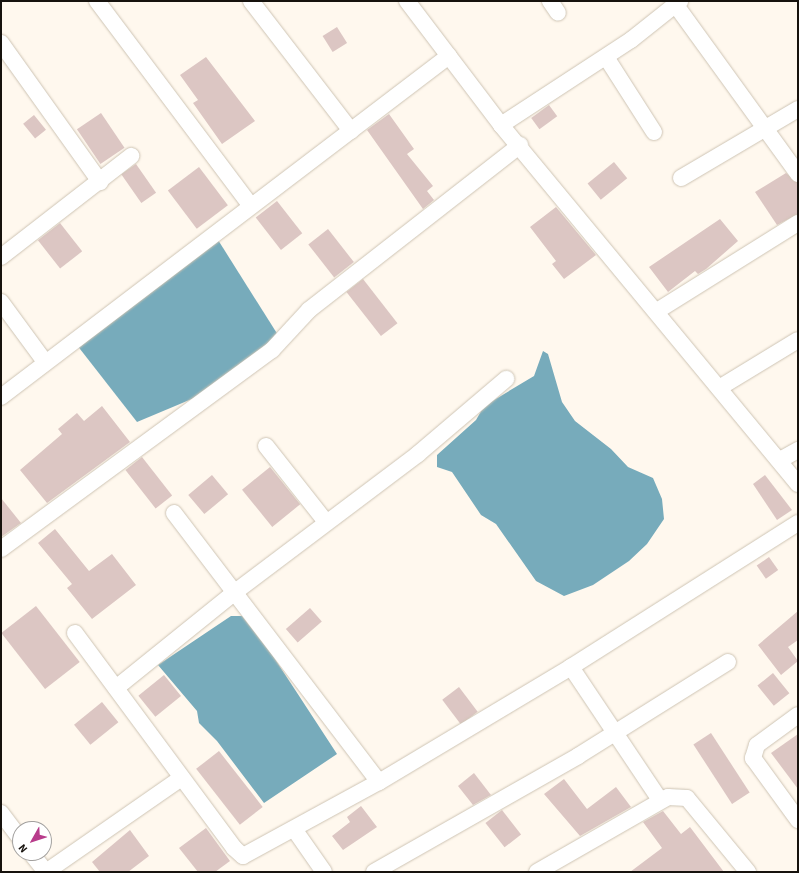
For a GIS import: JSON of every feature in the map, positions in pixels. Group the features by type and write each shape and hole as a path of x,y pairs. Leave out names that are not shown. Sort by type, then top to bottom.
{"street":[{"path":"97,1 250,205"},
{"path":"251,1 351,131"},
{"path":"407,1 501,125 520,145 719,388 780,460 798,484"},
{"path":"501,125 606,57 669,4 766,126 798,174"},
{"path":"1,43 100,182"},
{"path":"1,397 250,205 351,131 449,56"},
{"path":"606,57 654,132"},
{"path":"681,178 766,126 798,109"},
{"path":"1,549 272,350 309,310 520,145"},
{"path":"1,258 100,182 131,156"},
{"path":"657,311 798,223"},
{"path":"1,302 45,362"},
{"path":"719,388 798,340"},
{"path":"116,688 235,592 418,454 506,379"},
{"path":"266,446 326,522"},
{"path":"780,460 798,450"},
{"path":"174,513 379,782"},
{"path":"75,633 181,778 239,854 255,851 379,782 571,667 798,523"},
{"path":"374,872 614,733 728,662"},
{"path":"571,667 660,800"},
{"path":"798,715 757,745 753,758 798,820"},
{"path":"37,861 46,872 181,778"},
{"path":"537,872 660,800 687,798 748,872"},
{"path":"1,813 12,827"},
{"path":"294,829 324,872"}],"water":[{"path":"213,232 278,335 218,388 137,422 73,340"},
{"path":"543,351 548,354 562,402 575,421 611,449 628,467 653,478 662,499 664,519 647,544 629,561 593,585 564,596 536,581 496,524 481,515 452,472 437,467 437,455 476,420 484,406 534,376"},
{"path":"231,616 242,616 273,656 337,754 264,803 217,741 199,723 197,711 158,665"}],"building":[{"path":"337,27 347,43 333,52 323,36"},
{"path":"206,57 255,121 222,144 193,103 198,100 180,75"},
{"path":"549,105 557,116 539,129 531,118"},
{"path":"101,113 124,148 100,164 77,129"},
{"path":"389,114 414,149 407,154 433,186 427,191 434,200 423,209 367,130"},
{"path":"34,115 46,130 35,139 23,124"},
{"path":"614,162 627,178 601,200 588,183"},
{"path":"136,164 156,193 141,203 121,174"},
{"path":"199,167 228,205 197,229 168,190"},
{"path":"786,173 798,183 798,214 777,225 755,192"},
{"path":"277,201 302,233 281,250 256,218"},
{"path":"556,207 596,255 564,279 552,264 556,261 530,227"},
{"path":"720,219 738,241 706,269 698,274 695,271 668,292 649,267"},
{"path":"60,223 82,251 60,269 38,240"},
{"path":"328,229 354,262 334,277 308,244"},
{"path":"363,279 397,323 381,336 346,292"},
{"path":"102,406 130,442 47,503 20,470 62,434 58,429 77,413 84,421"},
{"path":"142,457 172,496 156,509 125,470"},
{"path":"270,467 300,504 272,527 242,490"},
{"path":"212,475 228,494 204,514 188,495"},
{"path":"765,475 792,510 777,520 753,484"},
{"path":"1,498 21,523 1,537"},
{"path":"55,529 89,571 112,554 136,585 92,619 67,588 72,584 38,543"},
{"path":"769,557 778,570 766,579 757,566"},
{"path":"36,606 80,662 45,689 1,633"},
{"path":"310,608 322,622 298,643 286,629"},
{"path":"798,611 798,640 788,647 798,661 781,675 758,645"},
{"path":"773,673 789,693 774,706 757,686"},
{"path":"164,675 181,696 155,717 138,696"},
{"path":"459,687 478,712 461,724 442,700"},
{"path":"102,702 118,722 90,745 74,725"},
{"path":"711,733 750,793 732,804 693,744"},
{"path":"798,734 798,789 771,753"},
{"path":"219,751 263,807 240,825 196,769"},
{"path":"474,773 491,795 473,805 458,786"},
{"path":"564,779 587,809 616,787 631,807 580,836 544,794"},
{"path":"361,806 377,827 343,850 332,836 350,822 347,817"},
{"path":"502,810 521,834 505,847 485,823"},
{"path":"663,811 681,834 690,827 724,872 630,872 662,848 643,822"},
{"path":"206,828 230,861 215,872 198,872 179,848"},
{"path":"130,830 149,856 128,872 100,872 92,862"}]}
